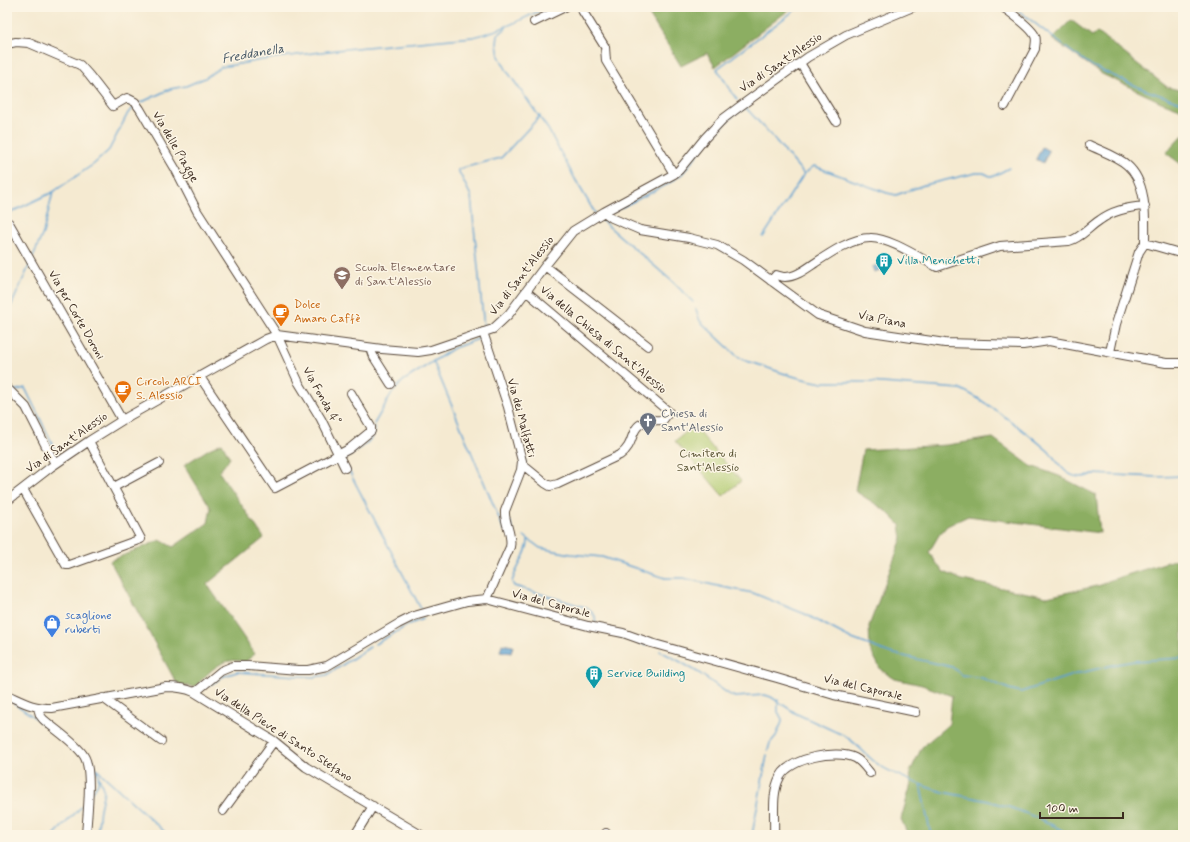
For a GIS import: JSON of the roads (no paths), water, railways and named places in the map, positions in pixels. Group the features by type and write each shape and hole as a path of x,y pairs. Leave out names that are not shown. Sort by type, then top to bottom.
{"street":[{"path":"534,22 565,7"},
{"path":"580,7 605,47 606,61 674,174"},
{"name":"Via di Sant'Alessio","path":"7,501 24,491 55,464 122,420 266,339 277,335 370,348 406,352 423,352 485,334 510,314 573,231 680,170 705,138 724,119 800,63 846,35 913,7"},
{"path":"1003,7 1035,34 1036,40 1035,49 1005,106"},
{"name":"Via delle Piagge","path":"7,44 16,42 29,43 80,65 90,75 113,106 128,98 137,106 172,164 197,211 277,335"},
{"path":"800,63 836,121"},
{"path":"1089,145 1128,165 1143,190 1145,243 1140,252 1116,324 1110,352"},
{"path":"771,280 776,275 785,277 793,276 838,248 851,242 869,238 880,239 898,246 937,267 1000,246 1069,242 1075,240 1100,219 1135,206 1144,206"},
{"name":"Via Piana","path":"604,212 612,218 640,230 689,238 717,245 743,260 818,315 865,331 944,343 1023,345 1049,342 1166,363 1183,363"},
{"name":"Via per Corte Doroni","path":"9,223 122,420"},
{"path":"1145,243 1183,254"},
{"path":"545,266 648,346"},
{"name":"Via della Chiesa di Sant'Alessio","path":"522,465 545,484 550,486 558,484 620,455 628,448 633,432 642,422 663,420 669,412 527,292"},
{"name":"Via dei Malfatti","path":"485,334 508,407 522,465 505,511 504,518 512,541 487,599"},
{"name":"Via Fonda 4°","path":"277,335 299,383 320,419 345,468"},
{"path":"370,348 372,354 391,384"},
{"path":"200,377 275,488 349,449 366,437 371,431 370,425 351,393"},
{"path":"7,388 26,407 55,464"},
{"path":"24,491 61,559 66,565 69,566 141,538 89,441"},
{"path":"114,487 159,463"},
{"name":"Via del Caporale","path":"194,692 221,671 233,666 298,670 308,670 327,666 394,626 414,616 468,601 487,599 588,626 623,633 651,643 834,695 916,712"},
{"name":"Via della Pieve di Santo Stefano","path":"7,695 27,705 38,708 52,708 166,687 180,687 194,692 274,741 306,767 421,835"},
{"path":"103,698 161,741"},
{"path":"38,708 40,716 84,756 88,772 86,835"},
{"path":"223,811 274,741"},
{"path":"774,835 776,785 780,776 796,763 808,758 824,755 849,756 856,758 870,773"},
{"path":"356,835 373,806"}],"water":[{"path":"1042,147 1049,151 1043,163 1036,159"},
{"path":"885,262 887,268 874,272 872,267"},
{"path":"502,644 513,646 511,653 500,651"}],"waterway":[{"name":"Freddanella","path":"140,103 170,89 186,86 205,78 221,67 274,58 345,49 473,37 502,28 547,7"},
{"path":"737,100 717,69 799,7"},
{"path":"1014,7 1073,53 1094,67 1145,90 1183,103"},
{"path":"506,28 498,35 497,44 499,56 507,71 548,129 595,213"},
{"name":"Freddanella","path":"7,214 53,192 94,164 109,150 128,113 135,107"},
{"path":"744,109 746,108 771,135 804,174"},
{"path":"715,134 734,115 744,109"},
{"path":"484,328 471,196 458,170 501,158 540,116"},
{"path":"612,212 668,184 682,174 712,136"},
{"path":"763,237 804,174 814,166 896,195 924,185 976,173 984,173 992,177 1009,168"},
{"path":"33,257 43,233 53,192"},
{"path":"599,218 673,282 693,302"},
{"path":"7,315 30,264"},
{"path":"696,309 700,321 738,357 789,375 823,383 869,382 960,389 984,402 1027,433 1050,453 1065,471 1071,475 1077,477 1084,477 1093,474 1157,477 1183,476"},
{"path":"374,424 392,393 403,381 454,348 481,338"},
{"path":"433,361 504,530"},
{"path":"7,381 9,386"},
{"path":"14,391 25,388 59,457"},
{"path":"345,459 369,441 375,432 375,427"},
{"path":"523,449 526,463"},
{"path":"348,469 421,609"},
{"path":"510,521 514,533"},
{"path":"524,536 540,548 571,554 602,557 665,578 683,578 753,593 805,614 852,639 890,653 952,667 962,675 982,678 1009,689 1021,692 1076,674 1117,664 1134,661 1183,658"},
{"path":"528,540 528,545 512,582 514,586 588,608 595,616 596,625"},
{"path":"375,644 410,624 423,619"},
{"path":"618,636 646,645"},
{"path":"209,686 224,676 237,672 314,677 327,675 370,647"},
{"path":"660,651 699,673 730,695 735,697 765,695 771,697 797,714 845,736 879,765 901,777 932,789 984,800 1012,808 1053,825 1071,835"},
{"path":"768,750 770,743 776,736 782,722 778,712 778,700"},
{"path":"11,701 73,748"},
{"path":"752,835 767,755"},
{"path":"91,764 168,835"},
{"path":"95,767 104,791 97,835"},
{"path":"93,791 98,783 98,778"},
{"path":"920,784 931,835"},
{"path":"54,835 85,803"}],"place":[{"name":"Villa Menichetti","path":"884,276"},
{"name":"Scuola Elementare di Sant'Alessio","path":"342,290"},
{"name":"Dolce Amaro Caffè","path":"281,327"},
{"name":"Circolo ARCI S. Alessio","path":"123,404"},
{"name":"Chiesa di Sant'Alessio","path":"648,436"},
{"name":"scaglione ruberti","path":"52,638"},
{"name":"Service Building","path":"594,689"}],"park label":[{"name":"Cimitero di Sant'Alessio","path":"708,461"}]}
